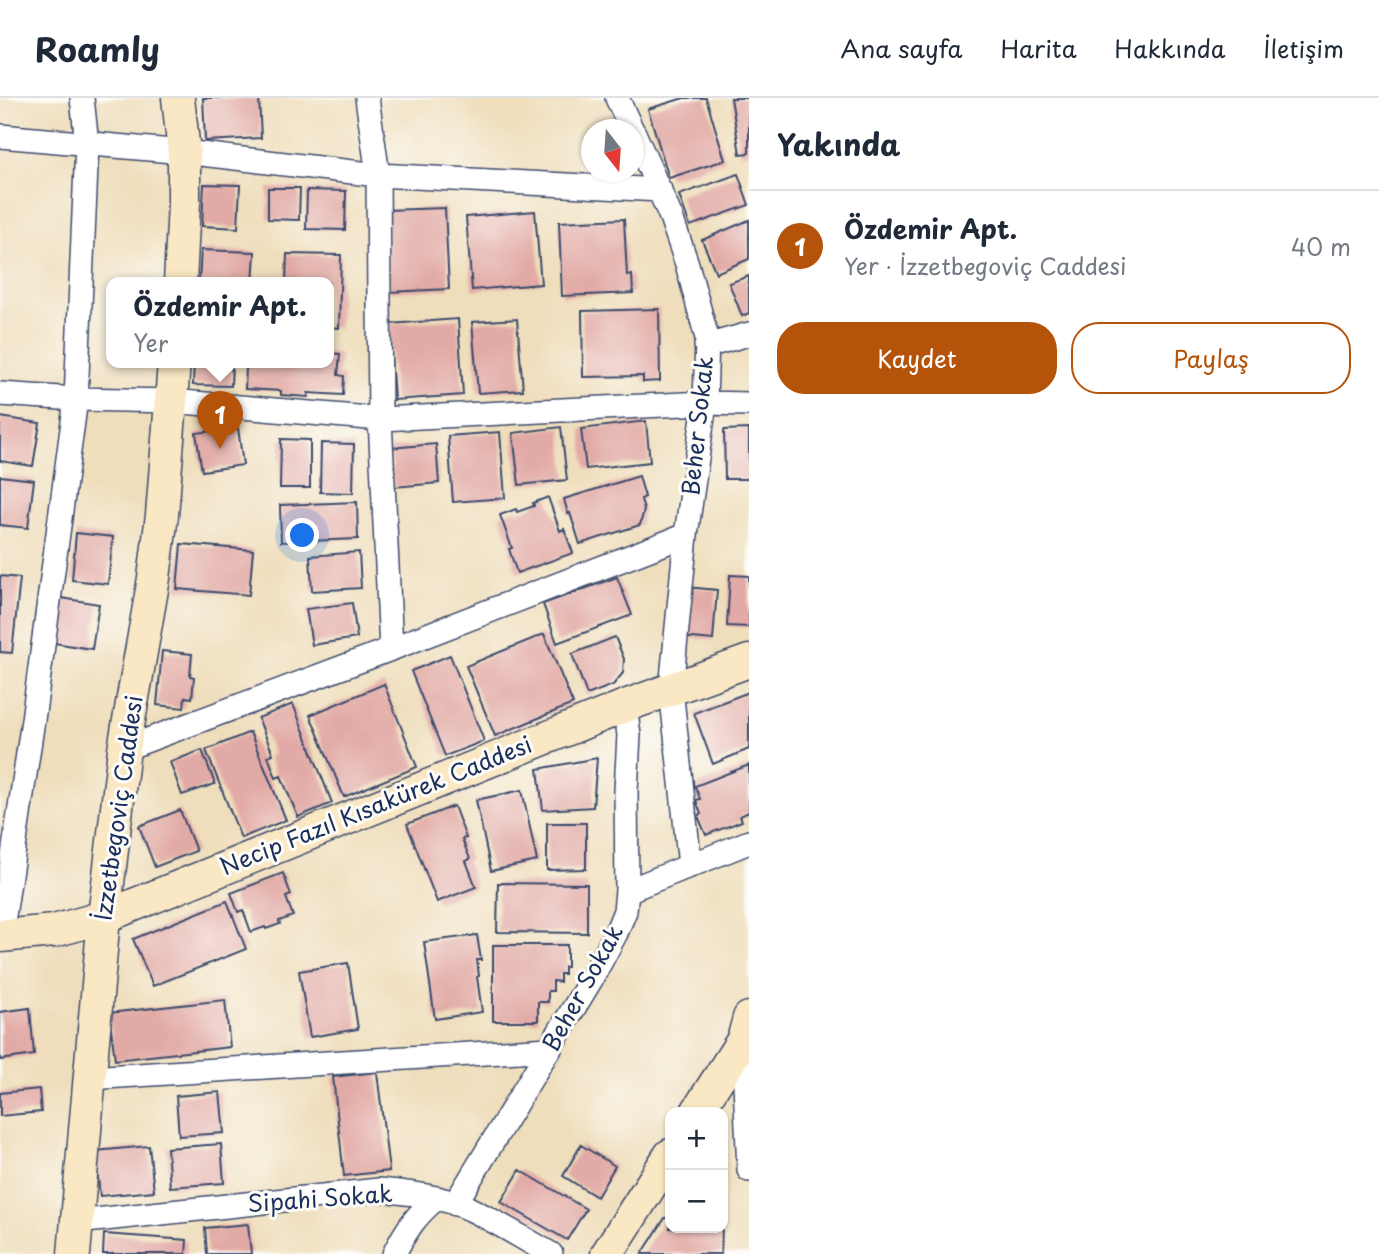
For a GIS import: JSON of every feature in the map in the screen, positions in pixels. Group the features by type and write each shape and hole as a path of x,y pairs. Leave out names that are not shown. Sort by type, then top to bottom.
{"street":[{"path":"0,936 33,720 76,399 87,144 82,98"},
{"path":"178,98 184,152 180,277"},
{"path":"367,98 378,175 380,419 391,649"},
{"name":"Beher Sokak","path":"617,98 627,119"},
{"path":"0,136 184,152 378,175 660,190"},
{"name":"Beher Sokak","path":"644,155 687,264 707,338 705,403 686,535 671,689 690,866"},
{"path":"706,345 749,334"},
{"name":"İzzetbegoviç Caddesi","path":"74,1254 104,917 124,749 154,578 162,515 174,368"},
{"path":"0,394 171,401 380,419 705,403 749,404"},
{"path":"124,749 686,535"},
{"name":"Necip Fazıl Kısakürek Caddesi","path":"0,936 54,931 104,917 625,706 749,661"},
{"name":"Beher Sokak","path":"394,1254 406,1230 419,1213 446,1201 550,1049 616,933 625,911 627,891 626,791 629,735 625,706"},
{"path":"627,891 749,842"},
{"path":"700,1107 746,1029"},
{"path":"746,1029 749,1170"},
{"path":"89,1078 550,1049"},
{"path":"607,1254 665,1163"},
{"name":"Sipahi Sokak","path":"76,1222 379,1190 414,1193 468,1209 551,1254"}],"building":[{"path":"203,98 259,98 261,138 205,141"},
{"path":"684,98 706,98 725,160 669,178 648,109"},
{"path":"731,98 749,98 749,153 740,154"},
{"path":"738,174 749,205 690,226 679,195"},
{"path":"204,184 240,185 238,228 202,226"},
{"path":"268,188 300,188 299,220 268,219"},
{"path":"307,190 346,191 345,230 306,229"},
{"path":"445,208 449,289 389,292 386,210"},
{"path":"535,211 541,284 472,290 466,217"},
{"path":"624,219 627,276 632,275 633,293 562,296 559,222"},
{"path":"749,220 749,259 716,273 702,240"},
{"path":"201,250 255,252 253,277 199,277"},
{"path":"287,254 341,255 339,328 334,328 334,277 286,277"},
{"path":"749,276 749,313 742,316 729,283"},
{"path":"659,309 660,381 643,382 643,376 583,377 582,311"},
{"path":"458,319 463,395 394,400 389,324"},
{"path":"517,319 523,390 478,393 472,322"},
{"path":"334,354 340,354 338,375 344,376 343,395 308,393 308,397 281,395 281,391 245,389 246,368 334,368"},
{"path":"194,368 232,368 231,386 193,385"},
{"path":"0,417 40,423 33,466 0,461"},
{"path":"646,421 650,462 586,469 581,429"},
{"path":"561,427 567,480 519,485 513,433"},
{"path":"238,428 243,465 202,471 196,433"},
{"path":"749,429 749,479 725,479 724,430"},
{"path":"500,432 505,498 453,502 448,436"},
{"path":"281,439 310,440 310,488 280,488"},
{"path":"321,443 354,444 353,493 320,492"},
{"path":"436,444 439,483 394,487 390,448"},
{"path":"0,476 34,480 28,528 0,525"},
{"path":"639,476 645,497 641,499 644,510 640,525 580,544 564,499"},
{"path":"548,497 560,531 564,529 573,553 517,573 509,549 512,548 500,515 534,506 533,503"},
{"path":"357,502 358,539 281,542 280,505"},
{"path":"76,533 113,537 108,584 72,580"},
{"path":"181,544 253,550 249,595 177,589"},
{"path":"359,552 361,588 312,591 310,556"},
{"path":"730,575 749,576 749,627 727,626"},
{"path":"0,576 20,578 12,653 0,652"},
{"path":"617,577 632,615 557,643 543,604"},
{"path":"686,587 717,590 713,640 682,637"},
{"path":"61,598 99,604 92,649 54,643"},
{"path":"352,603 357,638 312,645 306,609"},
{"path":"544,634 573,704 495,736 466,666"},
{"path":"615,637 624,659 623,673 613,685 587,695 572,654"},
{"path":"162,651 192,654 192,698 185,697 184,708 157,705"},
{"path":"450,655 484,741 445,756 411,671"},
{"path":"384,684 417,767 344,797 310,715"},
{"path":"749,692 749,749 713,764 694,713"},
{"path":"293,704 332,803 298,817 281,776 276,778 268,756 273,754 258,718"},
{"path":"250,732 286,820 241,838 206,750"},
{"path":"202,750 215,784 182,795 170,762"},
{"path":"597,758 593,807 543,810 538,769"},
{"path":"749,765 749,812 740,816 742,821 706,835 698,816 701,814 696,800 700,799 695,786"},
{"path":"522,790 537,861 491,871 476,800"},
{"path":"454,806 466,838 462,839 470,859 466,861 476,887 437,902 407,824"},
{"path":"180,810 196,851 155,867 139,826"},
{"path":"547,823 586,823 586,869 547,870"},
{"path":"283,873 291,895 286,897 293,916 279,921 280,924 251,932 243,910 238,912 231,893"},
{"path":"498,883 587,884 587,933 497,932"},
{"path":"227,901 246,949 153,986 133,939"},
{"path":"477,935 481,960 477,960 477,977 482,1012 435,1019 424,942"},
{"path":"493,945 567,945 567,967 564,967 564,974 560,974 560,982 553,981 553,991 548,991 548,1002 538,1002 538,1021 493,1021"},
{"path":"348,963 358,1029 310,1037 299,971"},
{"path":"225,1000 230,1047 115,1060 109,1013"},
{"path":"30,1008 34,1055 0,1060 0,1012"},
{"path":"377,1072 389,1171 344,1176 333,1077"},
{"path":"39,1089 41,1112 0,1116 0,1093"},
{"path":"220,1092 224,1133 179,1136 176,1096"},
{"path":"221,1144 224,1183 170,1187 167,1148"},
{"path":"581,1145 615,1166 597,1197 563,1176"},
{"path":"149,1146 154,1191 100,1196 95,1151"},
{"path":"520,1170 586,1209 567,1240 501,1202"},
{"path":"665,1218 665,1233 722,1233 721,1254 642,1254"},
{"path":"248,1224 251,1254 207,1254 205,1228"},
{"path":"104,1234 187,1240 186,1254 103,1254"}],"place":[{"name":"Özdemir Apt.","path":"220,449"}]}
